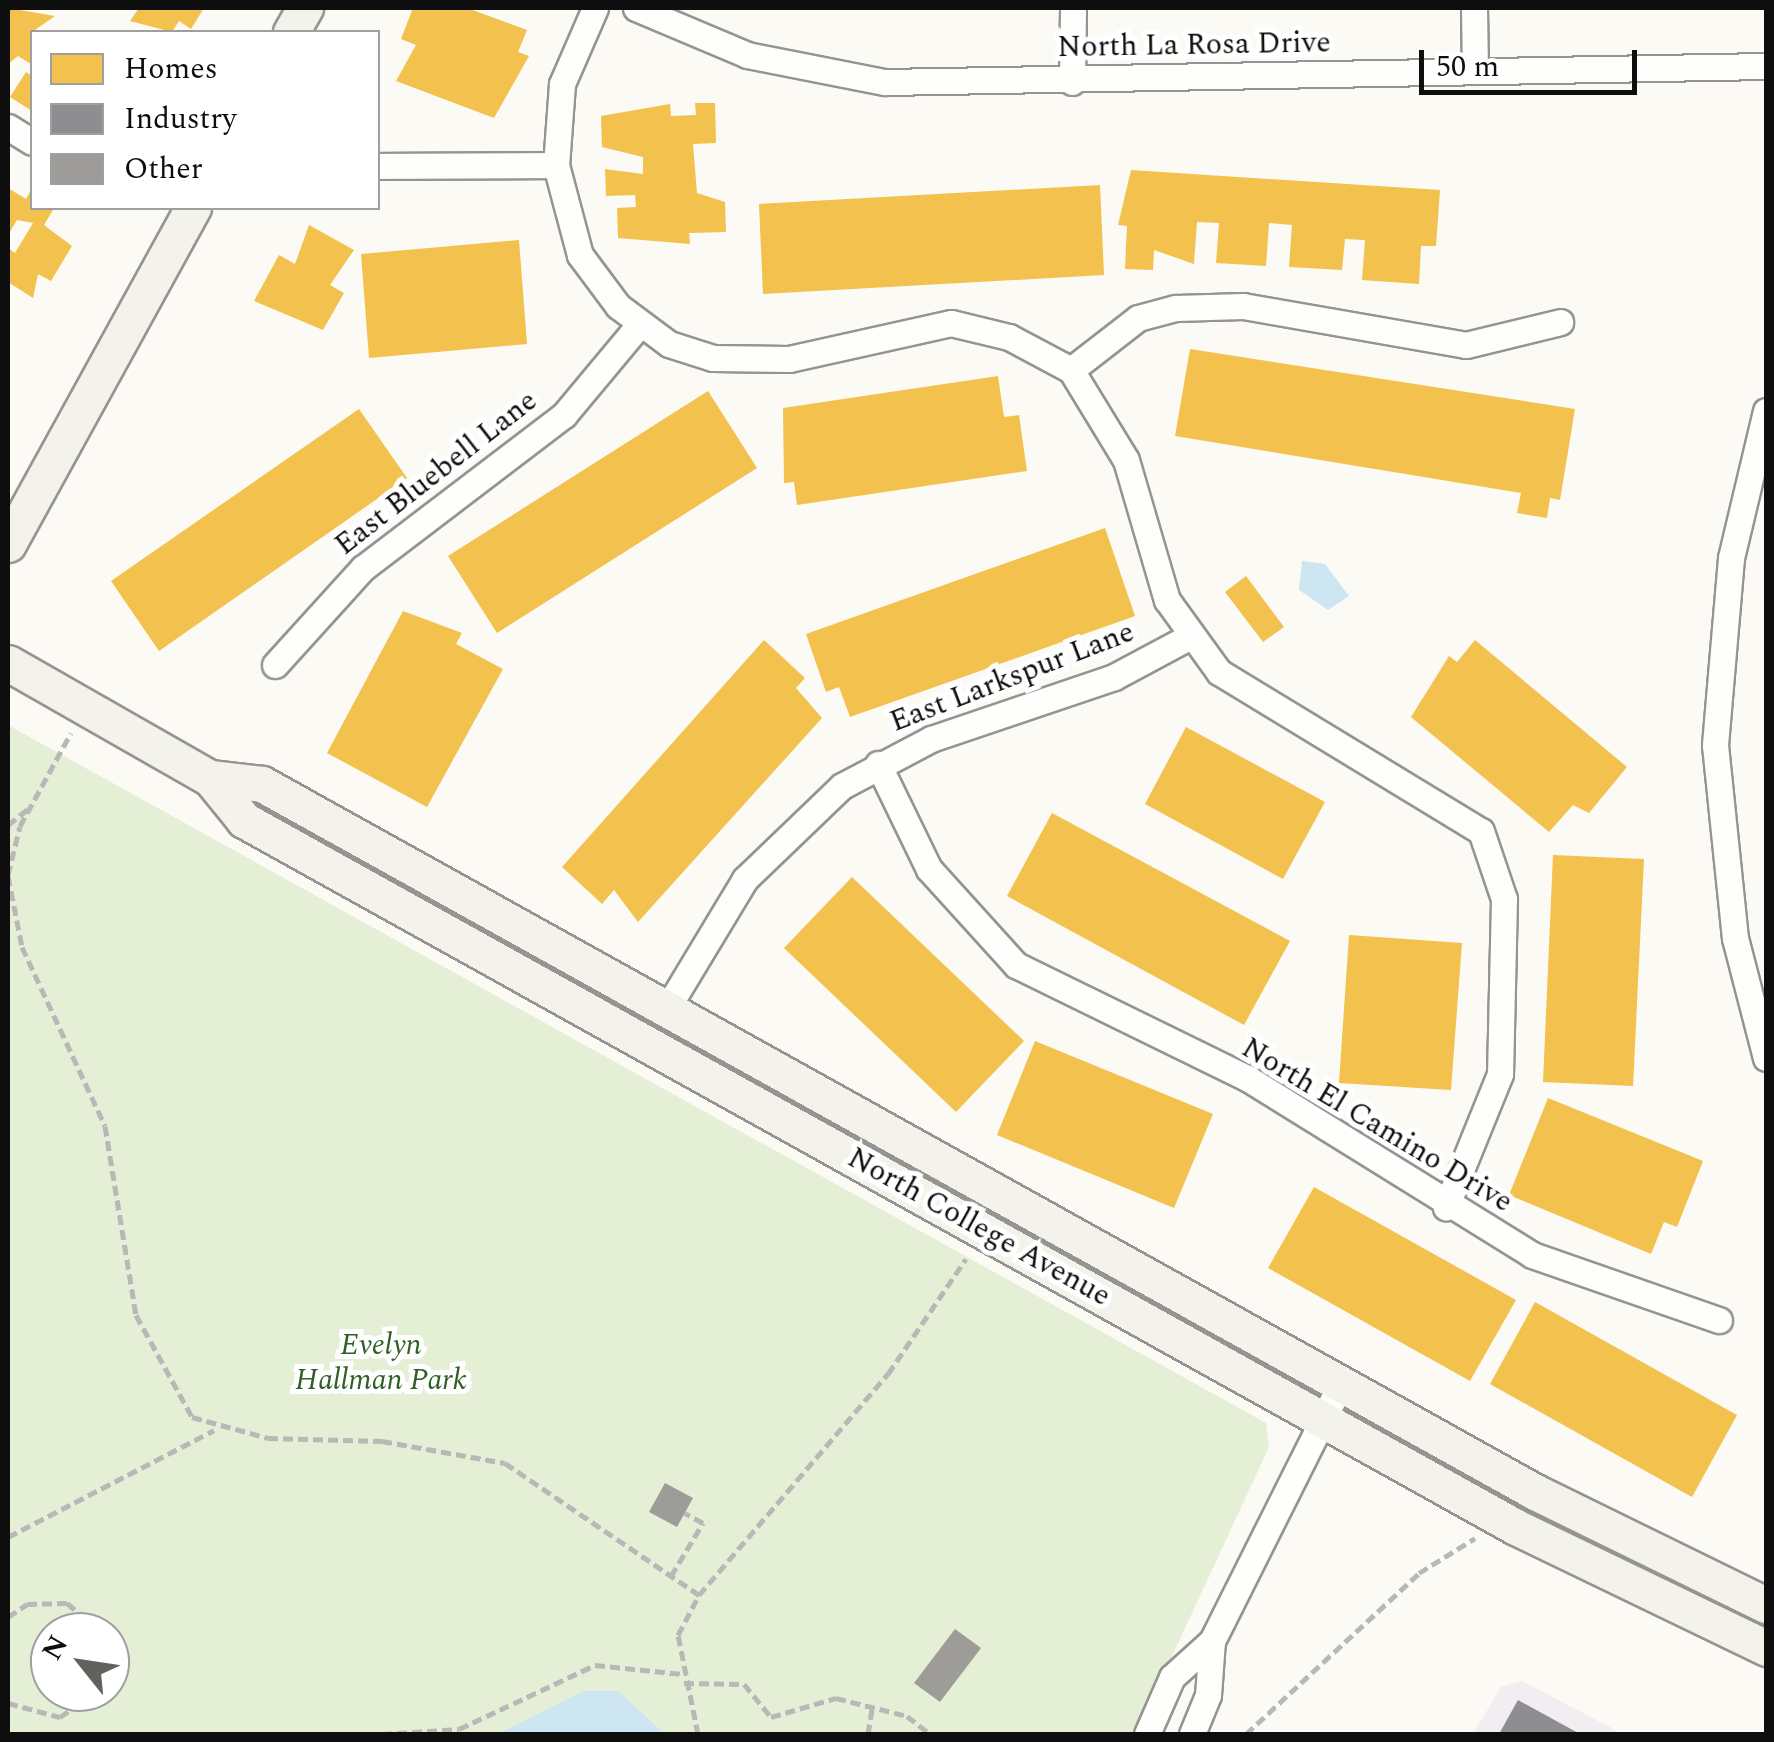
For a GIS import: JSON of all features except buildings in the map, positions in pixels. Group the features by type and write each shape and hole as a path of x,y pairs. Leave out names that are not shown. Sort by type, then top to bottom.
{"street":[{"path":"292,30 305,8"},
{"path":"596,8 562,84 556,165 580,255 639,325 669,344 751,363 952,322 1009,336 1071,370 1126,460 1167,600 1189,637 1278,714 1451,808 1496,855 1504,898 1500,1074 1446,1207"},
{"name":"North La Rosa Drive","path":"636,8 808,72 885,82 1072,82 1766,66"},
{"path":"1072,82 1073,8"},
{"path":"1474,8 1475,71"},
{"path":"8,127 30,141"},
{"path":"380,166 556,165"},
{"path":"8,544 192,210"},
{"path":"1071,370 1138,318 1176,308 1243,306 1466,344 1560,322"},
{"name":"East Bluebell Lane","path":"276,665 363,568 564,415 639,325"},
{"path":"1766,411 1731,558 1715,745 1735,938 1766,1058"},
{"name":"East Larkspur Lane","path":"669,1005 777,842 878,764 1114,677 1189,637"},
{"name":"North College Avenue","path":"8,663 210,778 244,820 1516,1527 1766,1648"},
{"name":"North El Camino Drive","path":"878,764 930,869 1016,965 1247,1078 1446,1207 1605,1288 1719,1320"},
{"name":"North College Avenue","path":"210,778 262,784 669,1005 1646,1551 1766,1605"},
{"path":"1192,1734 1208,1695 1212,1641 1341,1383"},
{"path":"1147,1734 1172,1677 1212,1641"}],"path":[{"path":"86,708 31,806 8,876 22,948 105,1126 136,1315 177,1398 214,1430"},
{"path":"8,825 31,806"},
{"path":"698,1734 684,1683 678,1634 700,1595 888,1374 985,1230"},
{"path":"8,1537 214,1430 382,1442 505,1463 700,1595"},
{"path":"671,1576 703,1524 685,1513"},
{"path":"1246,1734 1419,1573 1470,1539 1516,1527"},
{"path":"8,1617 27,1604 67,1602 78,1612"},
{"path":"382,1734 459,1729 595,1665 683,1674"},
{"path":"684,1683 744,1684 771,1718 836,1698 907,1716 930,1734"},
{"path":"868,1734 872,1708"},
{"path":"39,1712 60,1718 69,1712"}],"shaded area":[{"path":"1522,1681 1623,1734 1473,1734 1501,1687"}],"green space":[{"name":"Evelyn Hallman Park","path":"8,725 1266,1423 1269,1447 1136,1734 8,1734"}],"water":[{"path":"1302,561 1325,564 1349,596 1328,610 1299,590"},
{"path":"584,1691 618,1691 665,1734 498,1734"}]}
